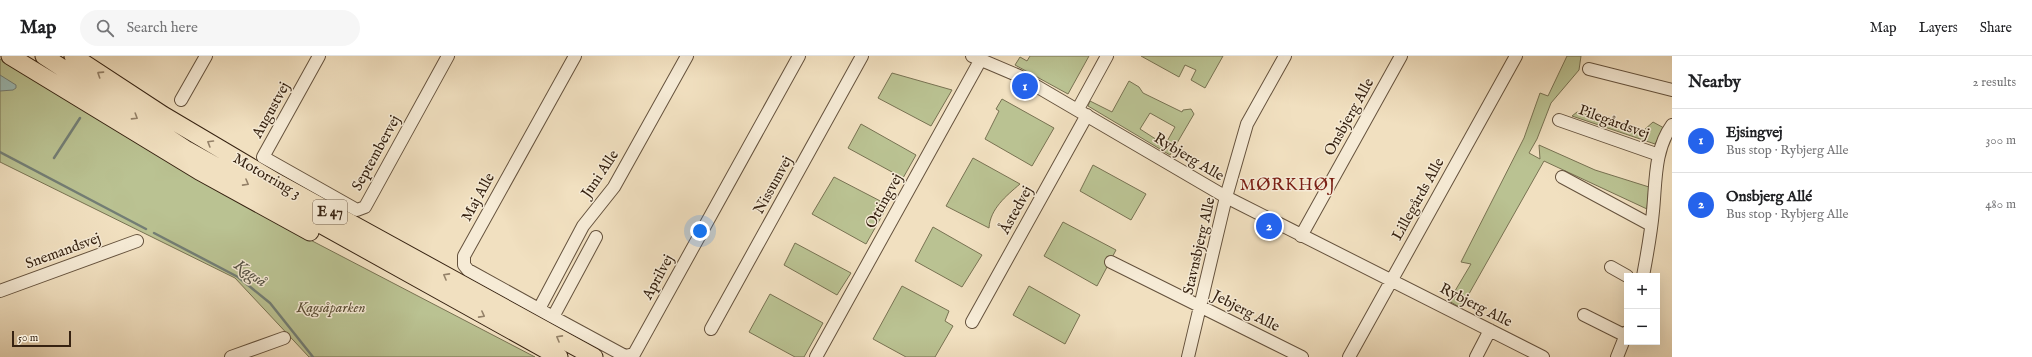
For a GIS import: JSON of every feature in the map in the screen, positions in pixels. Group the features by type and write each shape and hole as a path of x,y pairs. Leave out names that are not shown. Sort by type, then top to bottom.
{"highway":[{"path":"10,56 199,171 273,213 403,280 454,300"},
{"path":"19,56 68,92"},
{"path":"35,56 68,73"},
{"name":"Motorring 3","path":"44,56 187,150 454,300 559,357"},
{"name":"Motorring 3","path":"73,56 163,115 276,182 594,357"}],"street":[{"path":"181,100 206,56"},
{"name":"Augustvej","path":"306,182 263,157 319,56"},
{"name":"Septembervej","path":"306,182 357,210 365,207 448,56"},
{"name":"Maj Alle","path":"553,317 468,270 464,265 464,256 576,56"},
{"name":"Juni Alle","path":"539,309 583,226 614,187 687,56"},
{"name":"Aprilvej","path":"553,317 625,356 634,354 799,56"},
{"name":"Nissumvej","path":"712,329 862,56"},
{"name":"Åstedvej","path":"972,322 1082,112 1107,56"},
{"name":"Stavnsbjerg Alle","path":"1188,357 1202,306 1226,197 1247,124 1285,56"},
{"name":"Onsbjerg Alle","path":"1301,236 1401,56"},
{"name":"Lillegårds Alle","path":"1349,357 1516,56"},
{"name":"Rybjerg Alle","path":"976,58 995,60 1226,197 1543,357"},
{"name":"Ottingvej","path":"816,357 976,58"},
{"path":"1589,69 1672,90"},
{"name":"Pilegårdsvej","path":"1559,120 1659,155"},
{"name":"Pilegårdsvej","path":"1643,273 1651,225 1659,155 1662,142 1672,125"},
{"path":"1562,177 1651,225"},
{"path":"553,317 596,237"},
{"name":"Snemandsvej","path":"0,291 137,241"},
{"name":"Jebjerg Alle","path":"1111,262 1302,357"},
{"path":"1611,267 1624,274"},
{"path":"1584,315 1624,333"},
{"path":"1476,357 1490,330"},
{"path":"231,357 284,338"},
{"path":"1617,357 1624,339"}],"green space":[{"path":"1030,56 1089,56 1068,94 1015,65 1020,57 1027,61"},
{"path":"1141,56 1223,56 1205,88 1191,80 1196,70 1185,65 1179,77"},
{"path":"1567,56 1581,56 1579,70 1551,103 1537,139 1529,153 1540,159 1539,145 1595,170 1649,187 1647,209 1544,161 1461,308 1449,301 1471,264 1461,262 1524,138 1540,93 1548,96"},
{"name":"Kagsåparken","path":"0,59 247,207 535,357 309,357 235,278 0,162"},
{"path":"892,73 952,90 931,126 878,98"},
{"path":"1129,81 1139,87 1143,93 1182,112 1183,110 1191,109 1194,114 1170,155 1088,106 1090,101 1112,112","holes":["1150,113 1175,127 1165,145 1140,129"]},
{"path":"1002,99 1054,128 1032,166 985,139 999,111 996,109"},
{"path":"1577,112 1643,131 1653,122 1664,128 1655,144 1572,116"},
{"path":"861,124 916,155 903,178 848,148"},
{"path":"973,158 1020,184 1000,203 992,215 989,228 946,206"},
{"path":"1093,165 1146,194 1131,220 1080,191"},
{"path":"834,177 888,205 866,244 812,214"},
{"path":"1063,222 1116,250 1097,286 1044,256"},
{"path":"933,227 982,255 962,287 915,261"},
{"path":"795,243 851,273 837,295 784,265"},
{"path":"902,286 949,311 945,321 953,326 935,357 906,357 873,339"},
{"path":"1029,286 1080,315 1065,344 1013,315"},
{"path":"770,294 823,323 804,357 795,357 749,332"}],"water":[{"path":"0,75 16,85 16,88 13,90 0,91"}],"waterway":[{"path":"54,158 80,118"},
{"name":"Kagså","path":"0,152 146,229"},
{"name":"Kagså","path":"154,233 238,277 270,303 313,357"}],"place":[{"name":"Ejsingvej","path":"1025,86"},
{"name":"Onsbjerg Allé","path":"1269,226"}],"district":[{"name":"MØRKHØJ","path":"1288,185"}]}
